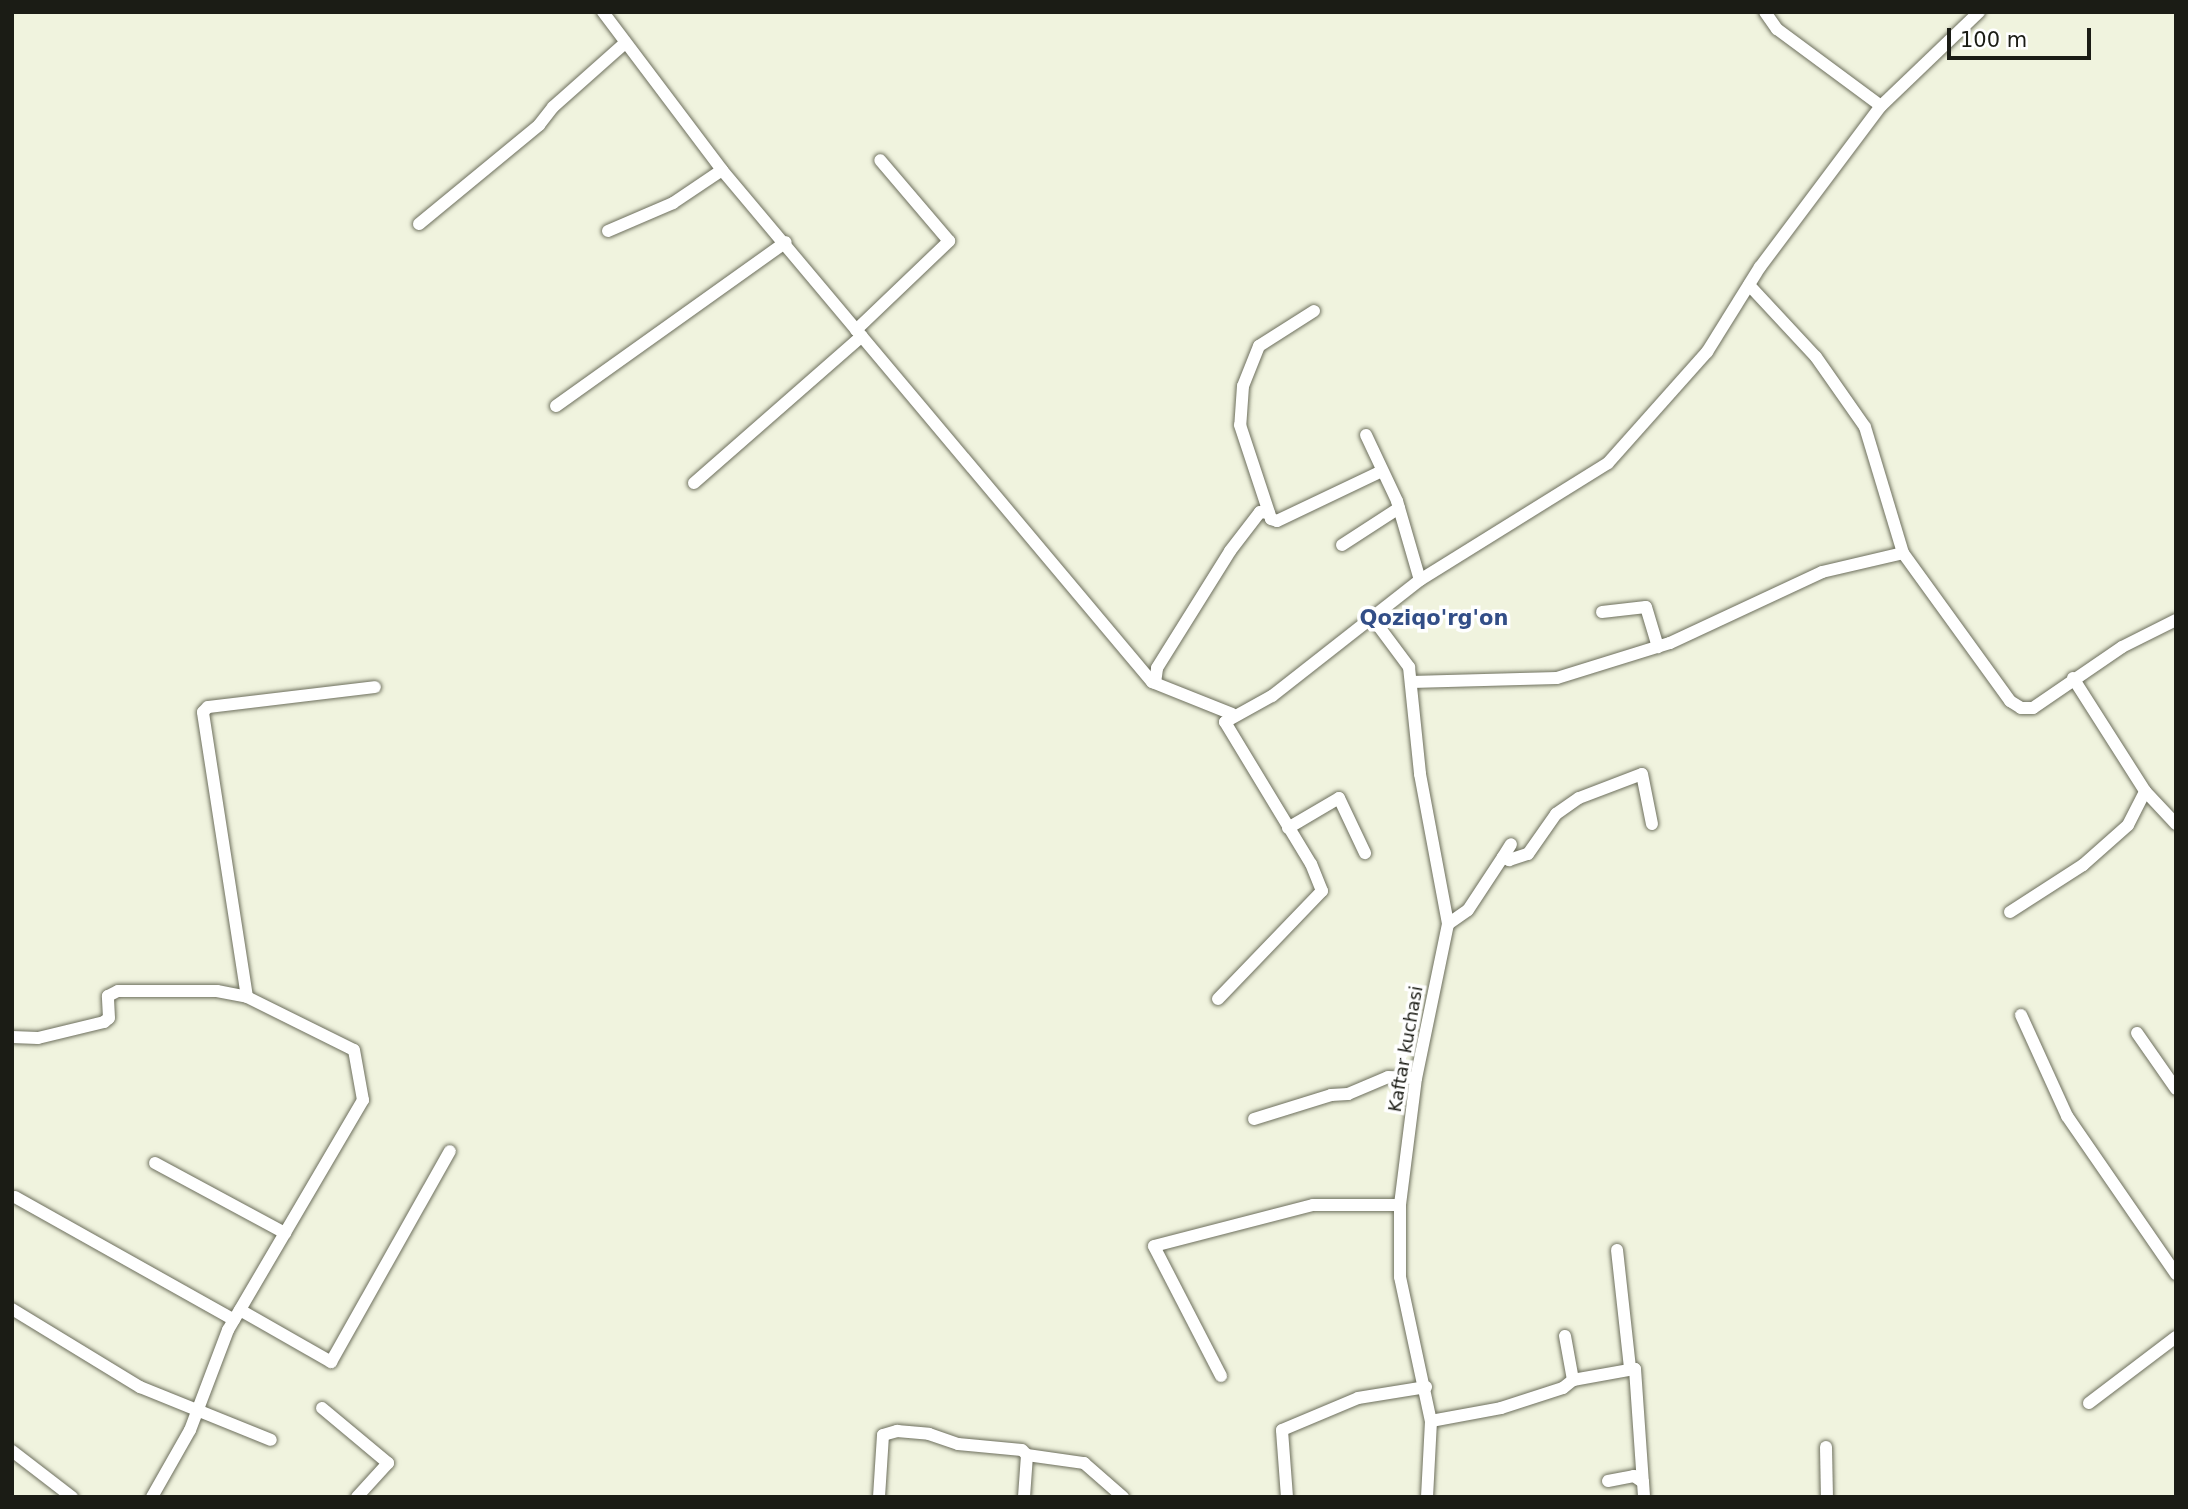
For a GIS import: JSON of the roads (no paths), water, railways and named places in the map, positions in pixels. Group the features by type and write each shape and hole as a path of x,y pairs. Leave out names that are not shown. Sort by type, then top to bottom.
{"street":[{"path":"603,12 722,170 786,242 859,333 1155,683 1232,714"},
{"path":"1765,12 1777,29 1881,106"},
{"path":"1218,999 1322,891 1225,722 1232,714 1272,696 1374,620 1420,580 1608,463 1707,352 1749,285 1881,106 1979,12"},
{"path":"419,224 540,125 553,107 625,43"},
{"path":"694,483 859,333 949,241 880,160"},
{"path":"608,231 673,203 722,170"},
{"path":"556,405 786,242"},
{"path":"1749,285 1816,357 1865,427 1903,553 2010,701 2021,708 2033,708 2073,678 2176,620"},
{"path":"1314,311 1259,346 1243,386 1240,425 1269,513 1277,521 1382,471"},
{"path":"1366,435 1399,508 1420,580"},
{"path":"1342,545 1399,508"},
{"path":"1155,683 1157,668 1230,551 1260,512 1269,513"},
{"path":"1411,682 1557,678 1658,647 1822,572 1903,553"},
{"path":"1602,612 1646,607 1658,647"},
{"name":"Kaftar kuchasi","path":"1374,620 1409,667 1420,774 1448,923 1416,1078 1400,1205 1399,1277 1426,1387 1431,1421 1427,1497"},
{"path":"2073,678 2145,791 2176,824"},
{"path":"247,997 203,712 208,707 375,687"},
{"path":"1503,857 1509,860 1528,854 1556,814 1580,798 1638,774 1642,774 1652,824"},
{"path":"2010,912 2083,866 2119,834 2145,791"},
{"path":"1288,828 1339,798 1365,853"},
{"path":"1448,923 1468,910 1511,845"},
{"path":"12,1037 38,1038 104,1022 109,1018 108,996 118,991 218,991 247,997 354,1050 363,1100 237,1315 195,1413 152,1497"},
{"path":"2021,1015 2067,1116 2176,1274"},
{"path":"2137,1033 2176,1089"},
{"path":"1254,1119 1331,1095 1348,1094 1388,1077 1416,1078"},
{"path":"15,1196 237,1315 331,1362 450,1151"},
{"path":"155,1163 285,1233"},
{"path":"1221,1376 1154,1246 1314,1205 1400,1205"},
{"path":"1617,1250 1630,1367"},
{"path":"12,1309 140,1387 195,1413 271,1440"},
{"path":"1565,1336 1573,1380"},
{"path":"2089,1403 2176,1337"},
{"path":"1431,1421 1501,1408 1563,1388 1573,1380 1622,1373 1630,1367"},
{"path":"1630,1367 1635,1369 1644,1497"},
{"path":"1287,1497 1282,1430 1358,1398 1426,1387"},
{"path":"322,1408 388,1463 357,1497"},
{"path":"878,1497 883,1435 897,1431 929,1434 958,1444 1021,1450 1027,1455 1084,1463 1123,1497"},
{"path":"1826,1447 1827,1497"},
{"path":"12,1451 72,1497"},
{"path":"1024,1497 1027,1455"},
{"path":"1608,1480 1634,1476 1643,1482"}],"district":[{"name":"Qoziqo'rg'on","path":"1434,618"}]}
